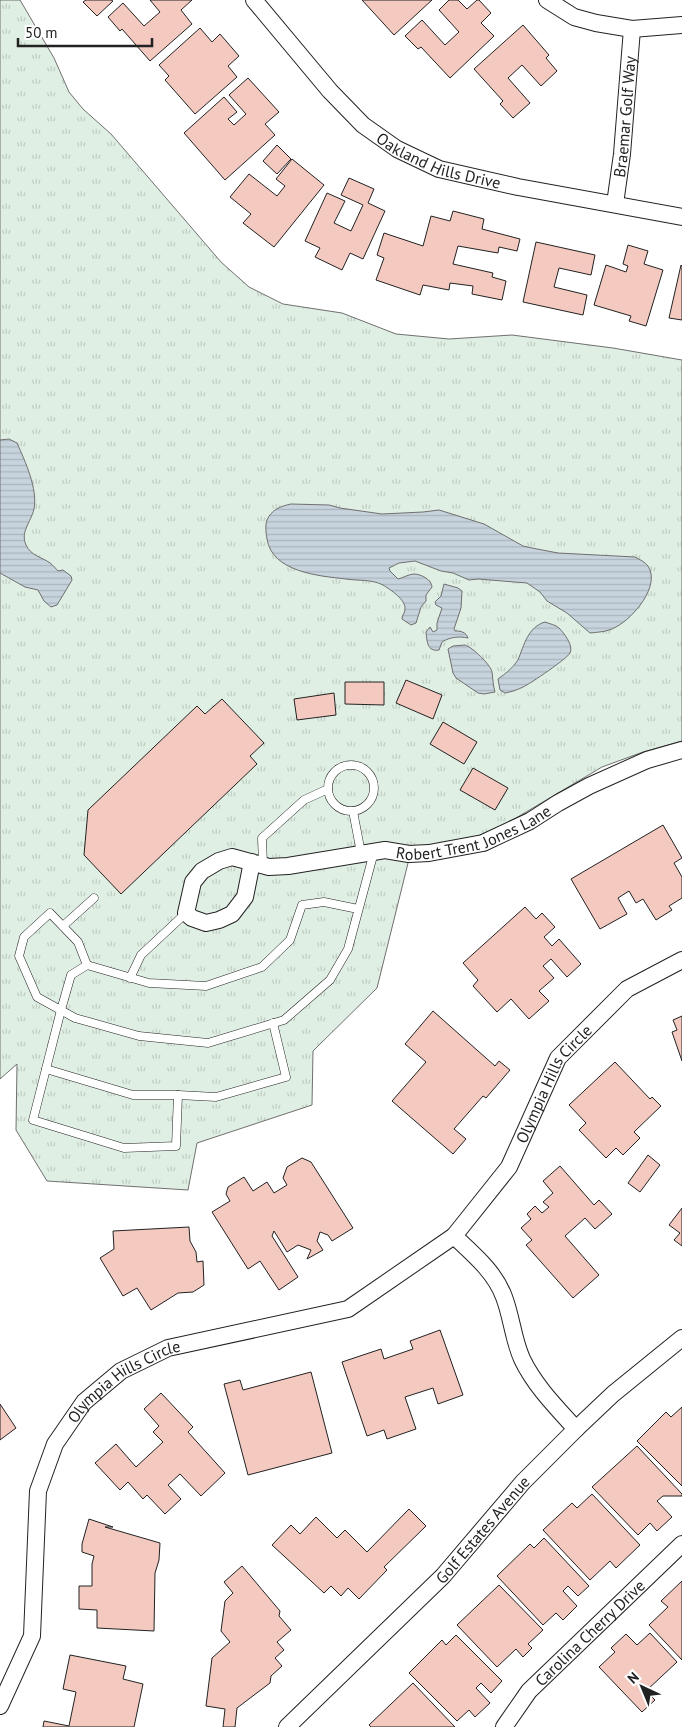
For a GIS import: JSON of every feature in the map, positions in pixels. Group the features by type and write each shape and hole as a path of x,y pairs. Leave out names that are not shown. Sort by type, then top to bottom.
{"street":[{"name":"Oakland Hills Drive","path":"254,0 330,91 363,125 397,150 440,169 518,187 682,217"},
{"path":"547,0 574,17 596,23 632,29 682,25"},
{"name":"Braemar Golf Way","path":"615,204 622,154 632,29"},
{"name":"Robert Trent Jones Lane","path":"186,913 193,882 202,871 219,861 232,857 269,867 288,866 385,850 409,854 429,853 482,844 530,821 590,786 647,760 682,750"},
{"path":"186,913 192,918 206,923 232,914 245,897 257,863"},
{"name":"Olympia Hills Circle","path":"0,1706 32,1636 38,1490 55,1444 84,1402 121,1371 168,1348 348,1309 454,1236 509,1167 558,1058 627,989 682,960"},
{"path":"454,1236 485,1266 497,1282 504,1297 514,1340 523,1361 534,1380 576,1429"},
{"name":"Golf Estates Avenue","path":"287,1727 444,1576 517,1489 576,1429 620,1388 682,1338"},
{"name":"Carolina Cherry Drive","path":"504,1727 529,1691 682,1544"}],"lane":[{"path":"352,765 360,766 366,770 371,776 374,791 367,804 353,811 339,808 333,803 328,789 332,774 344,766 352,765"},
{"path":"257,863 262,838 304,800 328,789"},
{"path":"87,966 78,942 50,913 24,937 20,956 37,997 75,1018 139,1036 208,1043 284,1020 330,980 348,948 358,910 367,853 353,811"},
{"path":"63,926 94,898"},
{"path":"178,1096 176,1146 124,1148 33,1120 60,1010 71,975 87,966 149,984 206,986 262,967 290,940 302,905 324,902 358,910"},
{"path":"130,978 140,955 186,913"},
{"path":"46,1069 133,1094 216,1097 286,1076 273,1023"}],"green space":[{"path":"0,0 20,0 54,58 69,92 83,109 111,134 221,262 249,287 283,304 342,313 396,334 449,339 512,335 613,348 682,360 682,741 643,752 602,767 516,818 473,839 434,847 412,847 377,988 313,1051 312,1105 197,1143 188,1190 47,1181 16,1130 17,1064 0,1079"}],"shaded area":[{"path":"9,439 17,443 24,458 34,493 33,514 24,536 26,545 31,552 50,563 58,571 63,570 71,576 72,580 57,605 51,607 44,601 38,590 25,587 0,573 0,440"},
{"path":"291,504 329,505 382,514 439,510 484,524 523,546 558,553 635,557 648,566 651,574 651,583 643,601 623,623 603,632 590,633 567,613 547,601 540,592 527,583 469,580 415,561 399,563 389,568 398,579 417,574 426,578 432,584 416,623 411,625 402,619 405,612 403,602 383,585 369,581 310,574 287,565 278,559 271,550 267,539 266,522 274,511"},
{"path":"444,584 462,591 461,608 454,629 455,631 465,633 468,638 448,639 442,642 439,650 435,650 428,645 426,632 430,627 433,632 437,630 437,623 442,608 436,605 435,602 441,596"},
{"path":"545,622 555,625 563,633 570,643 570,653 548,671 523,687 505,693 500,690 498,679 516,663 534,628"},
{"path":"465,645 481,657 491,669 495,692 478,693 456,678 453,673 448,649 453,646"}],"building":[{"path":"86,0 113,1 97,16 83,2"},
{"path":"150,0 192,0 181,10 192,24 150,61 122,29 120,31 108,17 123,3 144,26 160,12"},
{"path":"362,0 432,0 394,35"},
{"path":"449,0 458,0 467,9 479,0 491,13 481,23 494,36 450,78 421,47 418,49 405,36 422,20 445,45 459,32 439,10"},
{"path":"523,25 549,55 546,58 557,71 541,86 522,65 508,78 530,103 513,118 500,104 503,101 474,69"},
{"path":"200,28 212,42 220,34 239,56 228,66 237,77 195,114 165,80 169,76 159,65"},
{"path":"248,78 279,112 265,124 275,135 225,180 184,133 224,97 237,112 228,119 234,125 246,114 229,95"},
{"path":"277,145 291,159 277,174 263,161"},
{"path":"292,159 324,185 274,247 243,223 251,214 230,197 249,174 277,196 285,186 276,179"},
{"path":"349,178 374,189 368,203 385,211 363,259 350,253 342,270 315,257 320,248 305,241 327,193 345,201 334,223 351,231 363,205 341,195"},
{"path":"453,211 484,219 482,229 520,239 517,251 499,247 498,253 458,246 453,264 493,273 492,277 506,281 502,300 472,294 473,286 450,283 449,290 423,285 420,295 376,280 384,258 377,255 384,233 423,246 431,216 450,221"},
{"path":"536,242 595,255 591,275 559,268 554,287 587,295 583,315 523,302"},
{"path":"628,245 648,251 644,264 663,270 646,326 629,321 631,316 594,305 606,265 626,272 628,266 623,264"},
{"path":"682,266 682,320 669,318"},
{"path":"406,680 442,695 433,719 396,703"},
{"path":"345,682 384,682 384,705 345,704"},
{"path":"334,693 336,715 297,720 294,699"},
{"path":"222,699 264,743 250,756 257,764 121,894 84,855 88,810 197,706 205,714"},
{"path":"443,722 477,742 464,764 430,744"},
{"path":"473,768 508,788 495,810 460,790"},
{"path":"663,825 682,858 674,863 682,877 682,898 669,906 672,910 656,920 643,899 636,903 629,891 618,898 627,914 600,929 571,879"},
{"path":"525,907 536,919 542,913 555,927 544,937 552,946 559,939 581,964 567,977 551,959 543,966 554,978 539,991 549,1001 529,1019 511,999 497,1012 473,986 478,980 463,963"},
{"path":"433,1011 495,1066 499,1061 510,1070 486,1098 483,1096 454,1129 466,1139 453,1154 392,1101 426,1062 405,1044"},
{"path":"682,1016 682,1061 672,1032 677,1030 673,1020"},
{"path":"615,1062 650,1099 652,1097 661,1106 634,1132 640,1138 623,1155 616,1148 606,1158 579,1130 586,1123 569,1105"},
{"path":"648,1155 660,1165 640,1192 628,1183"},
{"path":"302,1158 311,1162 353,1228 332,1241 328,1235 320,1232 317,1241 323,1250 307,1259 311,1250 298,1245 287,1252 274,1231 272,1236 298,1277 279,1290 260,1261 248,1269 212,1212 230,1201 226,1194 228,1187 244,1177 253,1191 267,1182 274,1193 287,1185 283,1178 287,1167"},
{"path":"560,1166 594,1205 599,1200 612,1214 595,1229 585,1218 565,1236 599,1275 573,1298 526,1245 532,1240 521,1228 531,1219 527,1214 535,1206 542,1213 549,1207 543,1202 553,1193 543,1181"},
{"path":"682,1208 682,1246 674,1240 680,1233 669,1225"},
{"path":"189,1227 190,1241 196,1252 197,1262 203,1261 204,1285 193,1292 178,1293 151,1310 137,1288 123,1296 100,1258 114,1249 113,1231"},
{"path":"440,1330 463,1395 438,1404 433,1388 405,1397 416,1429 387,1439 384,1430 367,1436 342,1362 381,1349 384,1359 413,1349 410,1341"},
{"path":"311,1372 332,1453 248,1475 224,1384 240,1380 243,1390"},
{"path":"161,1393 193,1427 188,1432 225,1473 201,1496 180,1474 168,1485 181,1499 165,1514 147,1495 143,1499 128,1482 120,1490 95,1463 116,1444 136,1467 163,1442 153,1432 159,1426 144,1409"},
{"path":"0,1404 16,1428 0,1440"},
{"path":"682,1407 682,1486 637,1441 666,1412 671,1417"},
{"path":"637,1446 682,1494 682,1496 663,1496 657,1501 672,1517 657,1531 650,1523 638,1535 592,1487"},
{"path":"592,1494 640,1545 616,1568 610,1561 590,1580 543,1530 572,1503 577,1508"},
{"path":"409,1509 426,1526 384,1567 387,1570 359,1599 348,1588 341,1596 331,1586 324,1593 272,1545 291,1525 300,1534 316,1517 337,1538 345,1530 367,1552"},
{"path":"89,1519 113,1527 105,1527 160,1543 159,1560 155,1573 154,1631 97,1628 97,1610 79,1609 79,1586 92,1586 94,1556 82,1552 82,1544"},
{"path":"544,1538 589,1586 578,1596 568,1586 563,1591 577,1606 563,1620 556,1613 543,1625 497,1576 530,1544 534,1548"},
{"path":"242,1566 280,1611 279,1616 291,1630 277,1642 284,1650 275,1658 282,1666 271,1676 270,1683 237,1708 235,1727 223,1727 225,1709 206,1706 212,1658 230,1642 221,1631 225,1601 233,1593 224,1582"},
{"path":"682,1581 682,1660 649,1625 668,1607 661,1601"},
{"path":"499,1585 543,1630 528,1644 532,1648 523,1657 516,1649 497,1667 457,1625"},
{"path":"650,1633 677,1662 646,1691 655,1700 642,1712 599,1667 615,1652 611,1648 626,1634 637,1645"},
{"path":"456,1635 502,1681 491,1693 481,1683 476,1688 490,1703 475,1717 469,1710 457,1721 409,1673 442,1640 446,1645"},
{"path":"70,1655 126,1666 123,1679 143,1684 134,1727 43,1727 44,1721 69,1726 76,1692 63,1689"},
{"path":"413,1683 455,1727 371,1727 369,1725"}]}
